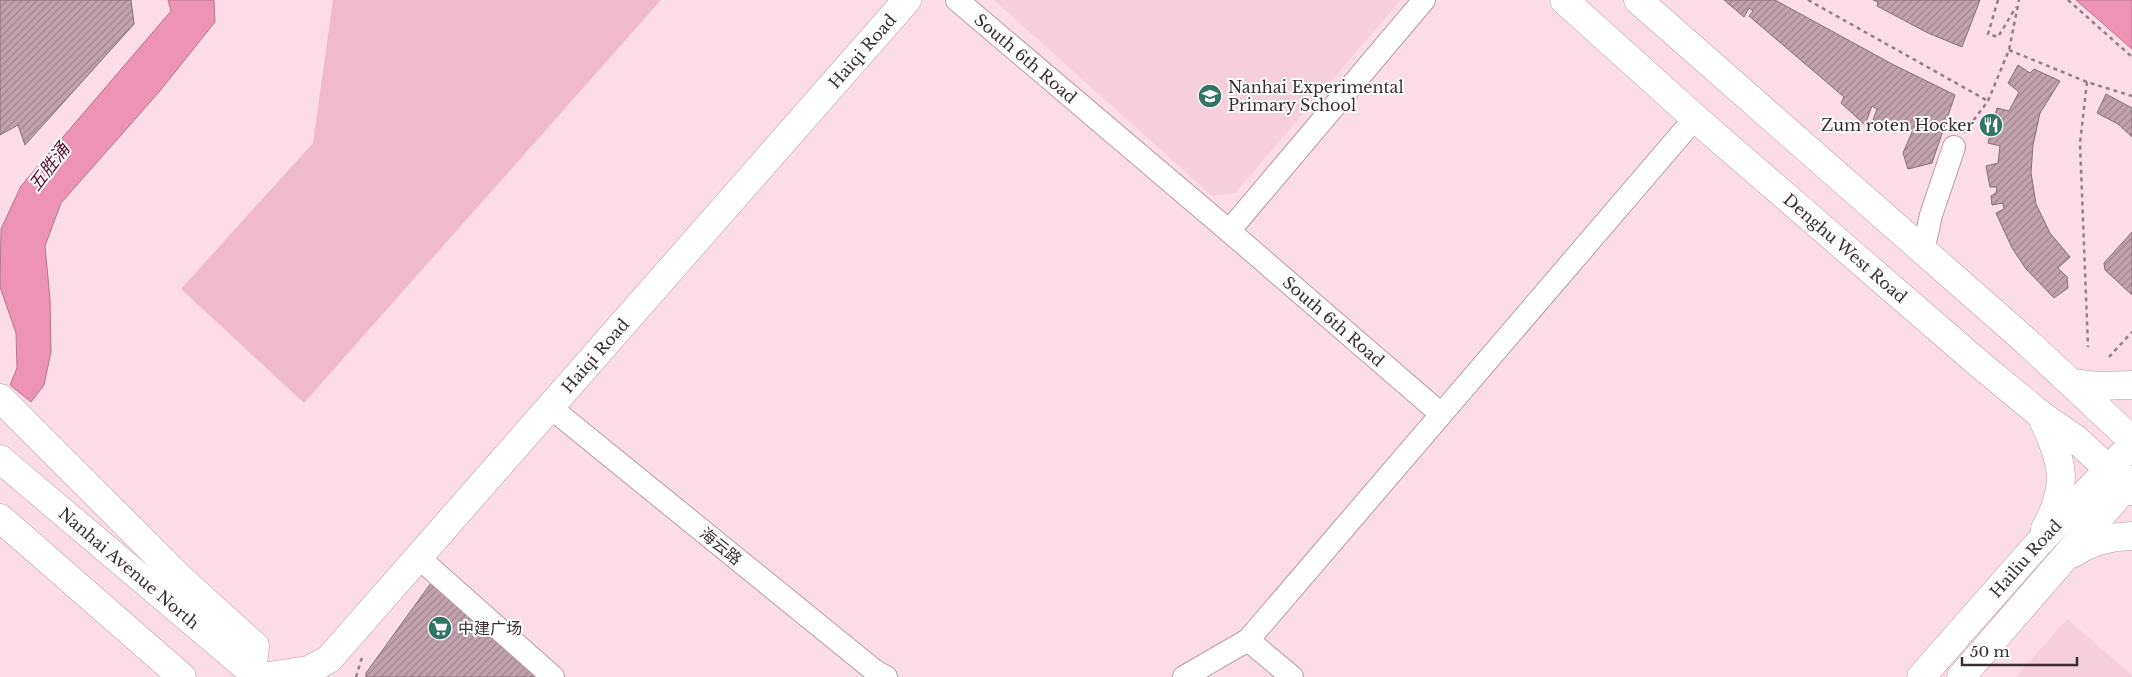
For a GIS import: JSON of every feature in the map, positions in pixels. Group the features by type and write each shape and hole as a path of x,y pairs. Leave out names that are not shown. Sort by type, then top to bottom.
{"main road":[{"name":"Haiqi Road","path":"329,677 333,666 421,560 907,0"},
{"name":"Haiqi Road","path":"258,675 309,670 329,659 556,412 917,0"},
{"name":"Denghu West Road","path":"1564,0 1695,118 2041,416 2077,440 2125,482"},
{"path":"1638,0 2072,383 2132,440"},
{"path":"2072,383 2097,386 2132,385"},
{"path":"0,398 182,580 256,646 258,675"},
{"path":"2037,545 2056,509 2061,491 2062,468 2055,446 2041,416"},
{"name":"Hailiu Road","path":"1961,677 2125,482 2132,444"},
{"name":"Nanhai Avenue North","path":"0,459 258,675"},
{"name":"Hailiu Road","path":"1922,677 2037,545 2125,482"},
{"path":"0,518 182,677"},
{"path":"0,522 28,542"},
{"path":"2056,565 2086,544 2113,537 2132,536"}],"street":[{"name":"South 6th Road","path":"957,0 1229,231 1440,414"},
{"path":"1229,231 1424,0"},
{"path":"1184,677 1248,640 1695,118"},
{"path":"1926,238 1931,215 1954,147"},
{"name":"海云路","path":"556,412 875,671 886,677"},
{"path":"421,560 553,677"},
{"path":"1248,640 1292,677"}],"path":[{"path":"1808,0 1988,101"},
{"path":"1998,0 1988,34 1998,37 2019,0"},
{"path":"2068,0 2132,58"},
{"path":"1954,147 1988,101 2009,50 2017,5"},
{"path":"2009,50 2087,82 2132,96"},
{"path":"2087,82 2080,143 2088,348"},
{"path":"2109,357 2132,332"}],"shaded area":[{"path":"333,0 661,0 304,403 181,289 313,143"},
{"name":"Nanhai Experimental Primary School","path":"994,0 1401,0 1235,193 1212,196"},
{"path":"2067,619 2132,675 2132,677 2016,677"}],"water":[{"name":"五胜涌","path":"168,0 214,0 215,22 159,92 61,203 45,246 50,299 51,352 44,385 31,402 10,385 17,368 16,333 0,287 1,229 21,186 171,11"},
{"path":"2076,0 2132,0 2132,49"}],"building":[{"path":"0,0 131,0 134,24 25,145 18,125 0,135"},
{"path":"1724,0 1775,0 1892,64 1955,95 1932,163 1908,169 1903,153 1912,132 1873,120 1877,109 1872,106 1865,125 1841,103 1844,97 1749,16 1753,11 1749,8 1744,17"},
{"path":"1873,0 1980,0 1962,47 1928,33 1877,6 1878,2"},
{"path":"2018,65 2030,73 2034,69 2060,81 2040,113 2033,145 2031,173 2036,204 2050,233 2070,257 2058,268 2067,277 2068,288 2054,298 2026,269 2012,248 1996,213 2004,209 2003,203 1992,205 1991,196 1996,193 1997,187 1990,187 1986,166 1998,163 2000,146 1988,143 1997,108 2009,111 2019,92 2008,83"},
{"path":"2106,94 2132,108 2132,137 2118,124 2097,113"},
{"path":"2132,232 2132,295 2105,270 2104,263"},
{"name":"中建广场","path":"431,583 536,677 366,677 366,673"}],"place":[{"name":"Nanhai Experimental Primary School","path":"1210,96"},
{"name":"Zum roten Hocker","path":"1991,125"},
{"name":"中建广场","path":"440,628"}]}
